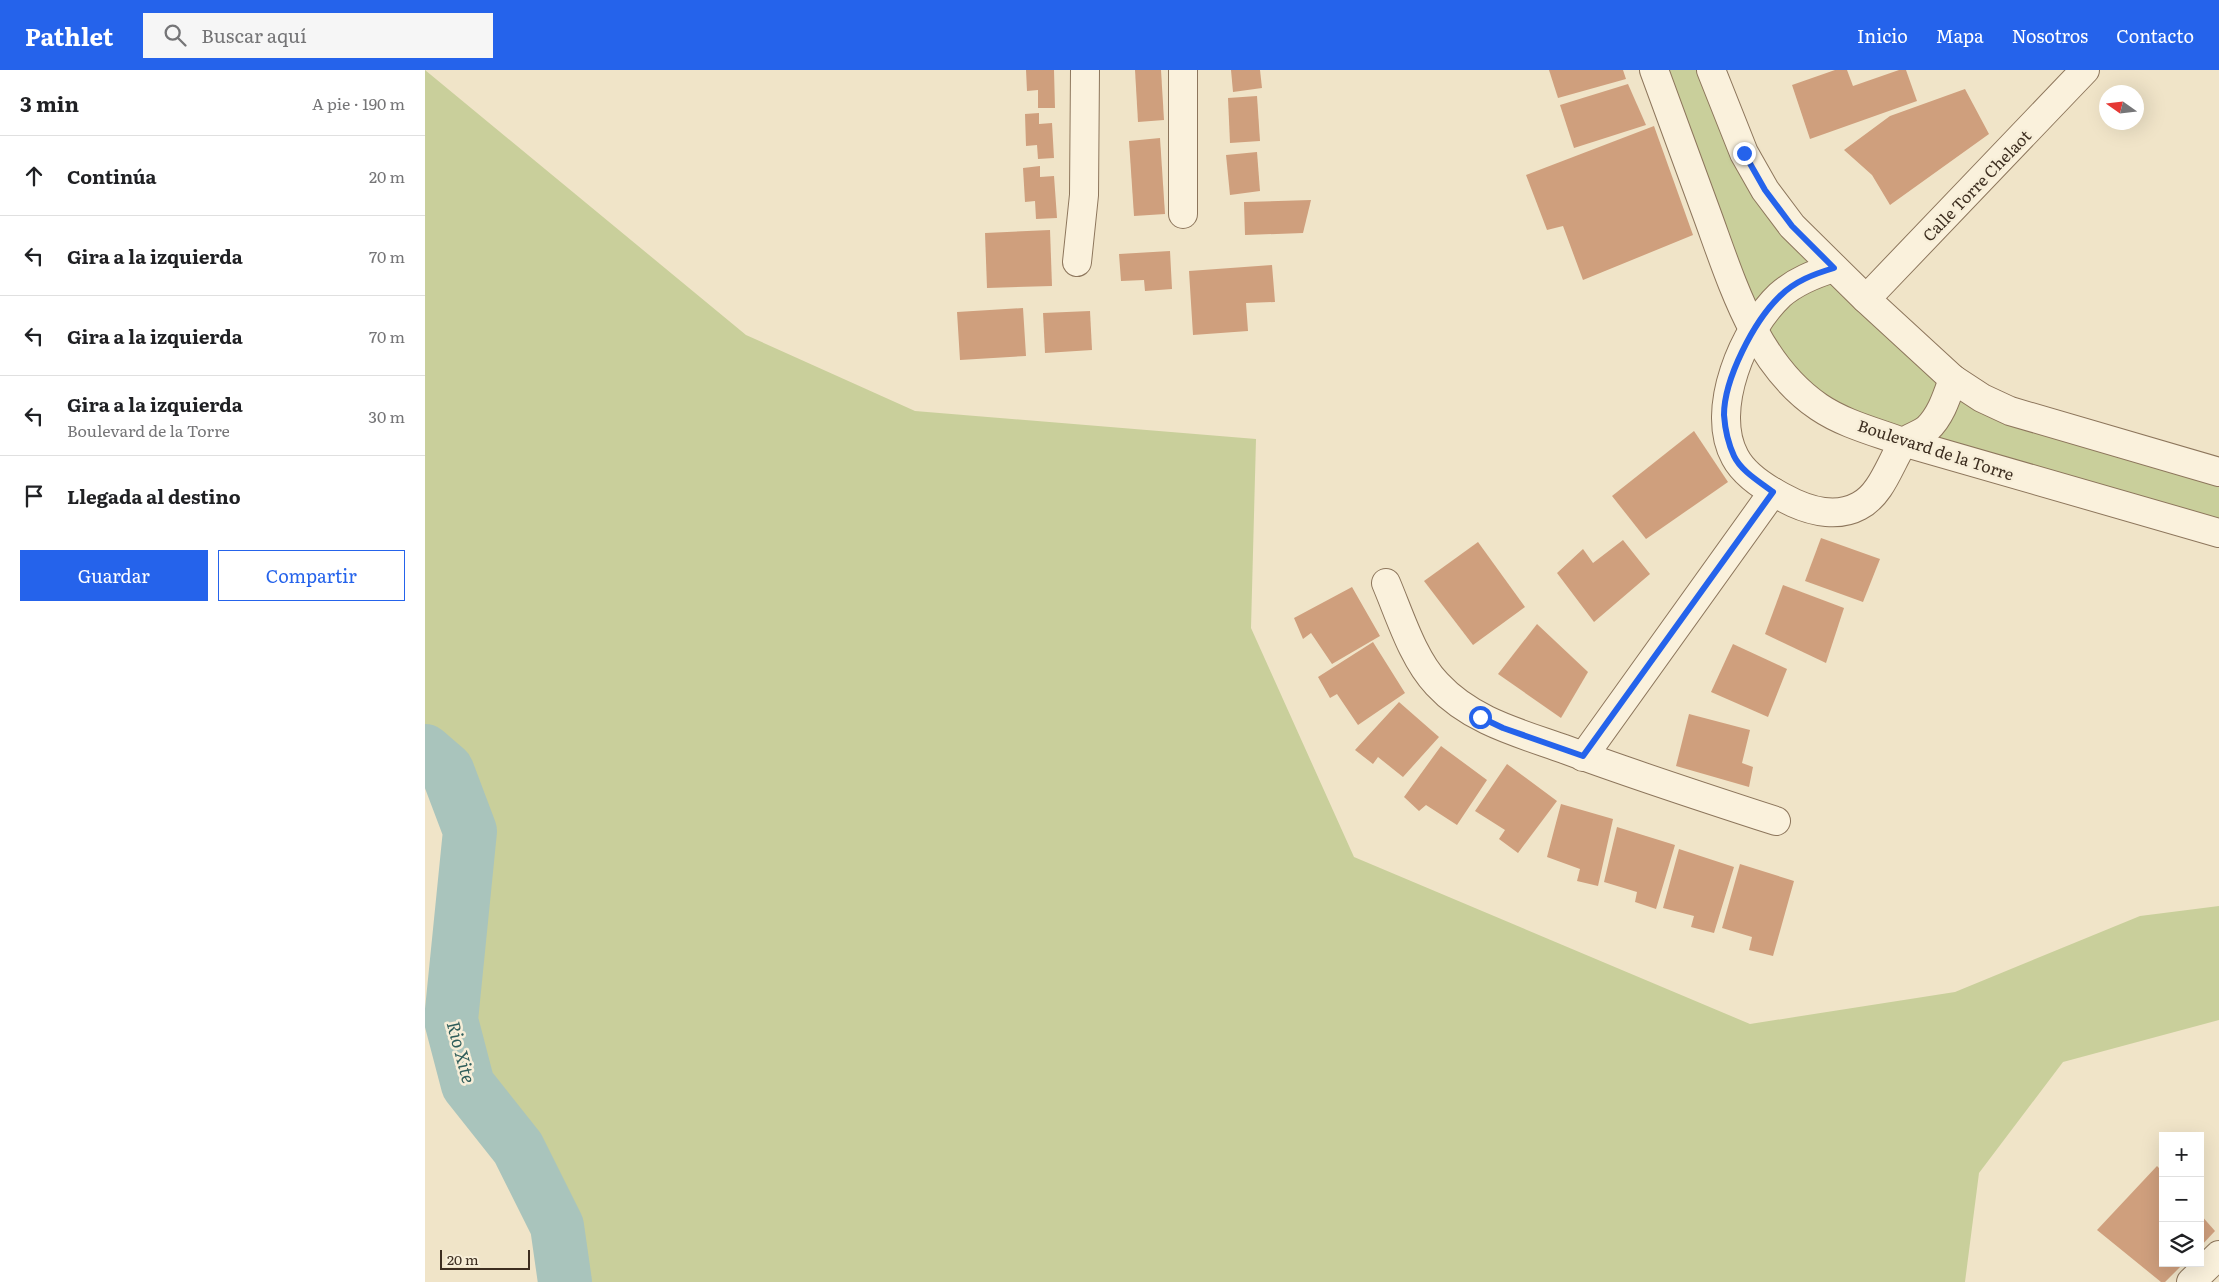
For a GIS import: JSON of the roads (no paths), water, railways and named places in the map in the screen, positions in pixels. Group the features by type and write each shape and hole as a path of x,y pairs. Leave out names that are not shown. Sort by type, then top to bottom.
{"street":[{"path":"1077,262 1084,195 1085,70"},
{"path":"1183,70 1183,214"},
{"name":"Boulevard de la Torre","path":"1654,70 1733,284 1754,329 1769,355 1789,381 1819,407 1855,424 1903,442 2219,533"},
{"path":"1711,70 1744,153 1765,190 1792,226 1866,299 1953,379 1982,398 2010,411 2219,472"},
{"name":"Calle Torre Chelaot","path":"1866,299 2085,70"},
{"path":"1834,268 1806,277 1781,294 1754,329 1734,373 1727,394 1724,414 1727,440 1735,458 1749,474 1773,492 1797,504 1820,511 1842,513 1861,506 1881,486 1903,442 1917,436 1933,422 1945,401 1953,379"},
{"path":"1583,756 1773,492"},
{"path":"1386,583 1414,649 1436,684 1458,703 1503,728 1775,821"},
{"path":"2191,1282 2219,1255"}],"waterway":[{"name":"Rio Xite","path":"425,751 447,770 470,831 451,1020 468,1085 518,1148 557,1226 565,1282"}]}
